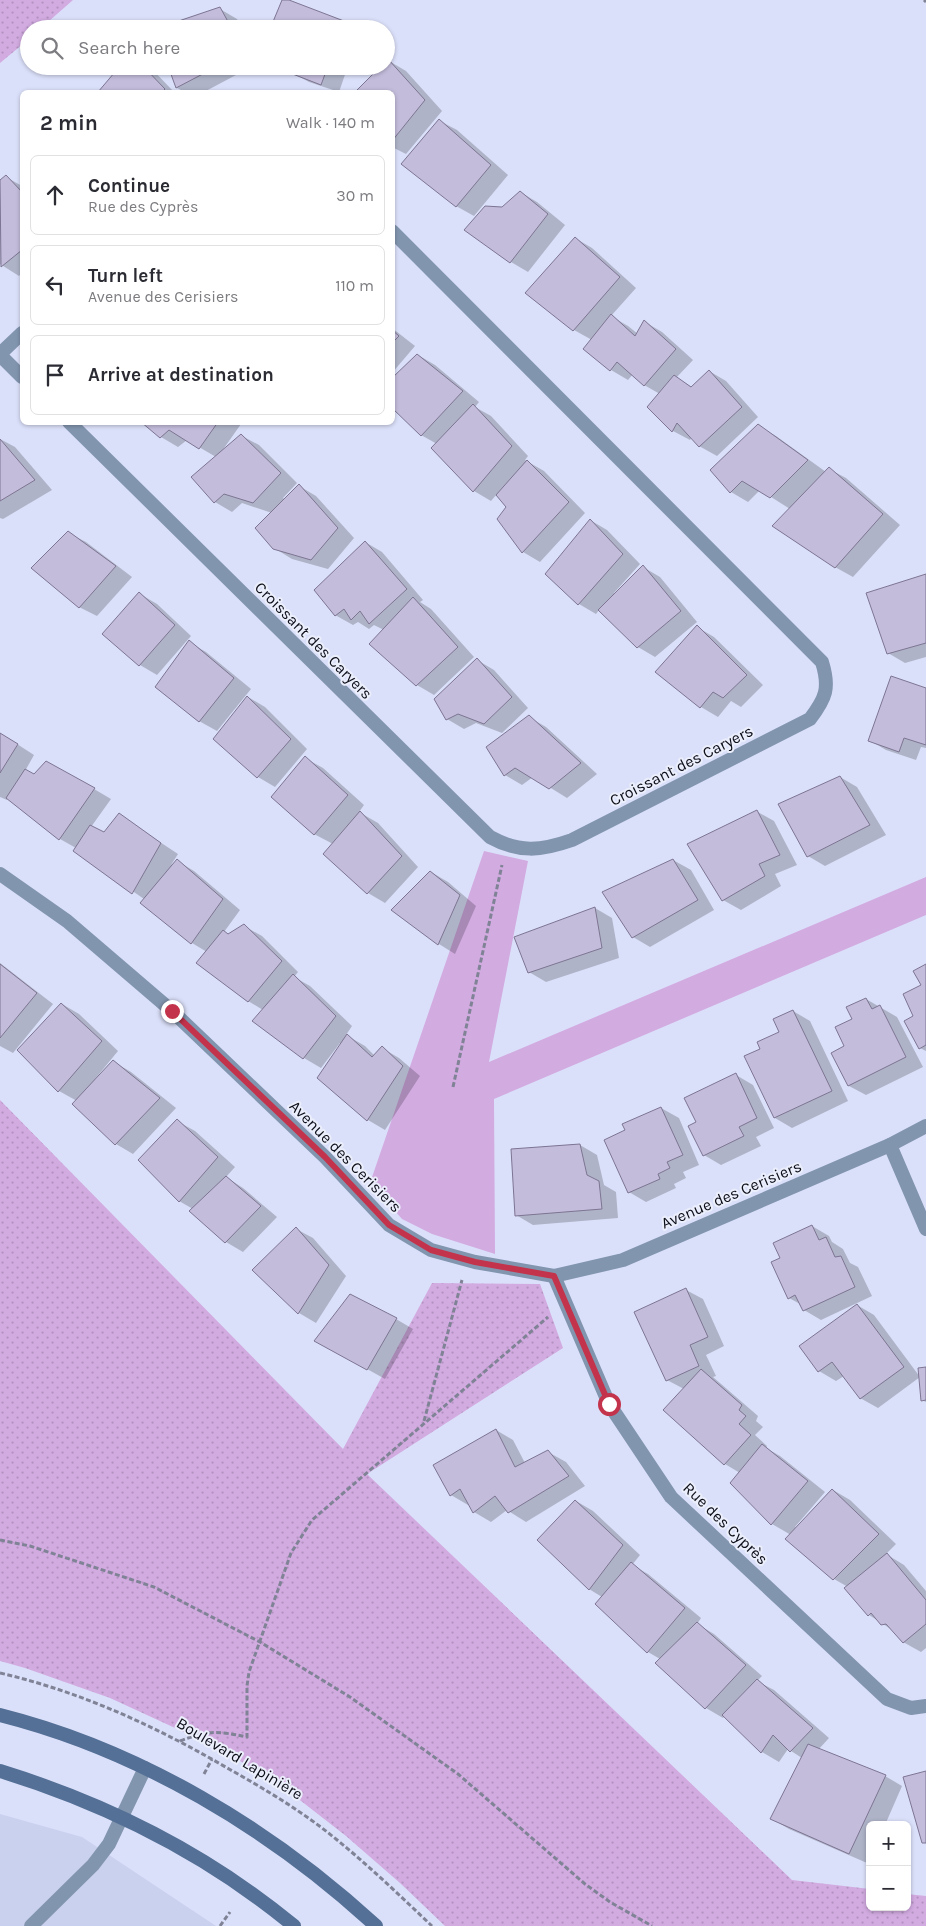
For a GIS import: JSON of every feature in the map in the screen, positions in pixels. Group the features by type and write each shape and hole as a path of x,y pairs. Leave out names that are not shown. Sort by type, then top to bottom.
{"main road":[{"path":"0,1715 63,1734 144,1768 187,1790 276,1844 320,1877 376,1926"},
{"path":"0,1771 75,1797 161,1836 212,1866 294,1926"}],"street":[{"name":"Croissant des Caryers","path":"72,425 490,837 506,846 528,849 550,848 572,840 810,719 822,702 827,679 822,662 395,233"},
{"path":"20,335 0,354 20,375"},
{"name":"Avenue des Cerisiers","path":"0,874 67,921 172,1011 325,1157 389,1225 431,1250 468,1260 554,1276 623,1260 890,1145 926,1126"},
{"path":"890,1145 926,1228"},
{"name":"Rue des Cyprès","path":"554,1276 609,1404 671,1497 886,1699 911,1708 926,1706"},
{"path":"31,1926 93,1865 109,1844 123,1818 144,1768"}],"path":[{"path":"453,1087 506,846"},
{"path":"424,1423 468,1260"},
{"path":"180,1741 206,1732 247,1737 246,1686 249,1672 291,1553 312,1520 566,1302"},
{"path":"0,1540 30,1546 154,1587 260,1642 350,1697 458,1774 585,1884 610,1902 652,1926"},
{"name":"Boulevard Lapinière","path":"0,1673 67,1691 102,1704 180,1741 266,1790 320,1827 377,1874 432,1926"},
{"path":"220,1926 230,1912"}],"shaded area":[{"path":"0,0 73,0 50,20 20,20 20,46 0,63"},
{"path":"484,851 528,861 489,1062 926,877 926,915 494,1099 495,1254 432,1234 402,1219 370,1183"},
{"path":"0,1100 343,1449 432,1283 540,1284 563,1348 367,1474 792,1880 866,1889 866,1911 911,1911 911,1894 926,1896 926,1926 445,1926 400,1883 346,1836 278,1783 212,1745 110,1698 0,1661"},
{"path":"0,1814 82,1837 216,1926 0,1926"}],"building":[{"path":"282,0 289,0 341,20 274,20"},
{"path":"220,7 227,20 182,20"},
{"path":"395,67 425,100 395,137 395,90 357,90 372,75 395,75"},
{"path":"112,75 152,75 165,89 164,90 100,90"},
{"path":"171,75 201,75 176,88"},
{"path":"295,75 325,75 321,85"},
{"path":"439,119 491,165 456,207 401,164"},
{"path":"6,175 20,190 20,252 1,267 0,180"},
{"path":"520,191 548,214 510,263 464,230 485,206 502,207"},
{"path":"575,237 620,277 573,331 525,293"},
{"path":"611,314 635,336 644,320 676,349 644,386 617,362 610,371 583,349"},
{"path":"417,354 463,391 421,436 395,411 395,375"},
{"path":"709,370 742,407 699,447 677,423 672,432 647,407 674,375 691,387"},
{"path":"473,404 512,446 473,492 431,448"},
{"path":"758,424 808,460 770,498 742,481 730,493 710,470"},
{"path":"145,425 216,425 199,449 169,430 160,438"},
{"path":"241,434 281,473 253,503 224,494 214,503 191,477"},
{"path":"0,439 35,480 0,501"},
{"path":"527,460 569,502 522,553 497,519 506,507 496,495"},
{"path":"829,467 883,514 835,568 772,526"},
{"path":"299,484 338,528 311,560 273,549 255,528"},
{"path":"590,519 623,554 578,605 545,574"},
{"path":"68,531 116,566 79,608 31,568"},
{"path":"365,541 407,589 369,624 360,611 351,620 344,609 335,616 314,590"},
{"path":"643,565 681,611 637,648 598,610"},
{"path":"926,574 926,643 887,654 866,593"},
{"path":"139,592 175,625 139,666 102,634"},
{"path":"413,597 458,647 416,686 369,644"},
{"path":"697,625 747,675 723,698 713,692 700,708 655,672"},
{"path":"189,640 234,678 199,722 155,687"},
{"path":"477,658 512,697 484,724 458,714 446,720 434,699"},
{"path":"891,676 926,688 926,745 904,738 899,752 868,741"},
{"path":"247,696 291,739 257,778 213,739"},
{"path":"529,715 581,763 549,789 515,768 504,776 486,747"},
{"path":"0,733 18,744 0,773"},
{"path":"305,756 348,795 314,835 271,797"},
{"path":"46,761 95,788 59,840 6,798 25,769 34,774"},
{"path":"840,776 870,825 807,857 778,804"},
{"path":"757,810 780,855 759,864 765,876 722,901 687,844"},
{"path":"360,811 402,856 367,894 323,854"},
{"path":"119,813 161,843 132,894 73,851 90,825 104,832"},
{"path":"177,859 223,899 191,944 140,903"},
{"path":"673,859 698,900 632,938 602,892"},
{"path":"430,871 460,895 438,945 391,910"},
{"path":"595,907 602,948 528,973 514,937"},
{"path":"244,924 282,961 248,1002 196,963 223,930 228,934"},
{"path":"0,964 37,993 0,1038"},
{"path":"926,964 926,1045 919,1049 904,1021 913,1016 903,994 921,985 913,971"},
{"path":"293,974 336,1016 303,1059 252,1021"},
{"path":"866,998 872,1009 880,1005 906,1057 848,1086 831,1053 844,1046 835,1027 852,1019 846,1007"},
{"path":"61,1003 102,1041 58,1092 17,1050"},
{"path":"793,1010 832,1091 774,1118 744,1056 760,1049 757,1042 779,1032 773,1019"},
{"path":"347,1034 372,1057 382,1046 403,1066 367,1121 317,1078"},
{"path":"113,1060 160,1098 115,1145 72,1104"},
{"path":"736,1073 757,1118 739,1127 744,1136 703,1156 688,1126 696,1122 684,1098"},
{"path":"661,1107 683,1155 667,1162 670,1168 658,1174 660,1179 628,1193 604,1140 625,1130 622,1124"},
{"path":"177,1119 218,1157 179,1202 138,1160"},
{"path":"580,1144 587,1175 599,1181 602,1209 515,1216 511,1149"},
{"path":"226,1176 261,1206 225,1243 189,1211"},
{"path":"812,1225 819,1240 826,1237 835,1257 841,1256 855,1287 803,1311 795,1295 788,1299 771,1262 780,1258 773,1243"},
{"path":"296,1227 329,1265 298,1314 252,1270"},
{"path":"686,1288 708,1337 690,1345 699,1366 666,1381 634,1312"},
{"path":"350,1294 397,1318 367,1370 314,1341"},
{"path":"857,1304 904,1367 860,1399 832,1362 818,1372 799,1346"},
{"path":"926,1367 926,1400 921,1401 918,1368"},
{"path":"701,1369 742,1405 739,1410 746,1416 739,1424 751,1435 724,1465 663,1410"},
{"path":"496,1429 515,1467 548,1450 569,1476 508,1513 495,1496 473,1513 460,1489 450,1496 433,1465"},
{"path":"762,1444 808,1481 771,1525 730,1483"},
{"path":"832,1489 879,1534 833,1580 785,1539"},
{"path":"575,1500 623,1545 589,1590 537,1540"},
{"path":"887,1553 926,1600 926,1624 903,1643 886,1624 881,1625 871,1613 868,1616 844,1588"},
{"path":"631,1562 685,1608 647,1653 595,1604"},
{"path":"697,1622 746,1665 705,1709 655,1663"},
{"path":"757,1679 813,1728 790,1752 773,1735 761,1753 722,1715"},
{"path":"808,1744 886,1775 849,1854 770,1819"},
{"path":"926,1771 926,1843 922,1843 903,1777"}],"route":[{"path":"172,1011 325,1157 389,1225 431,1250 475,1262 554,1276 609,1404"}]}
